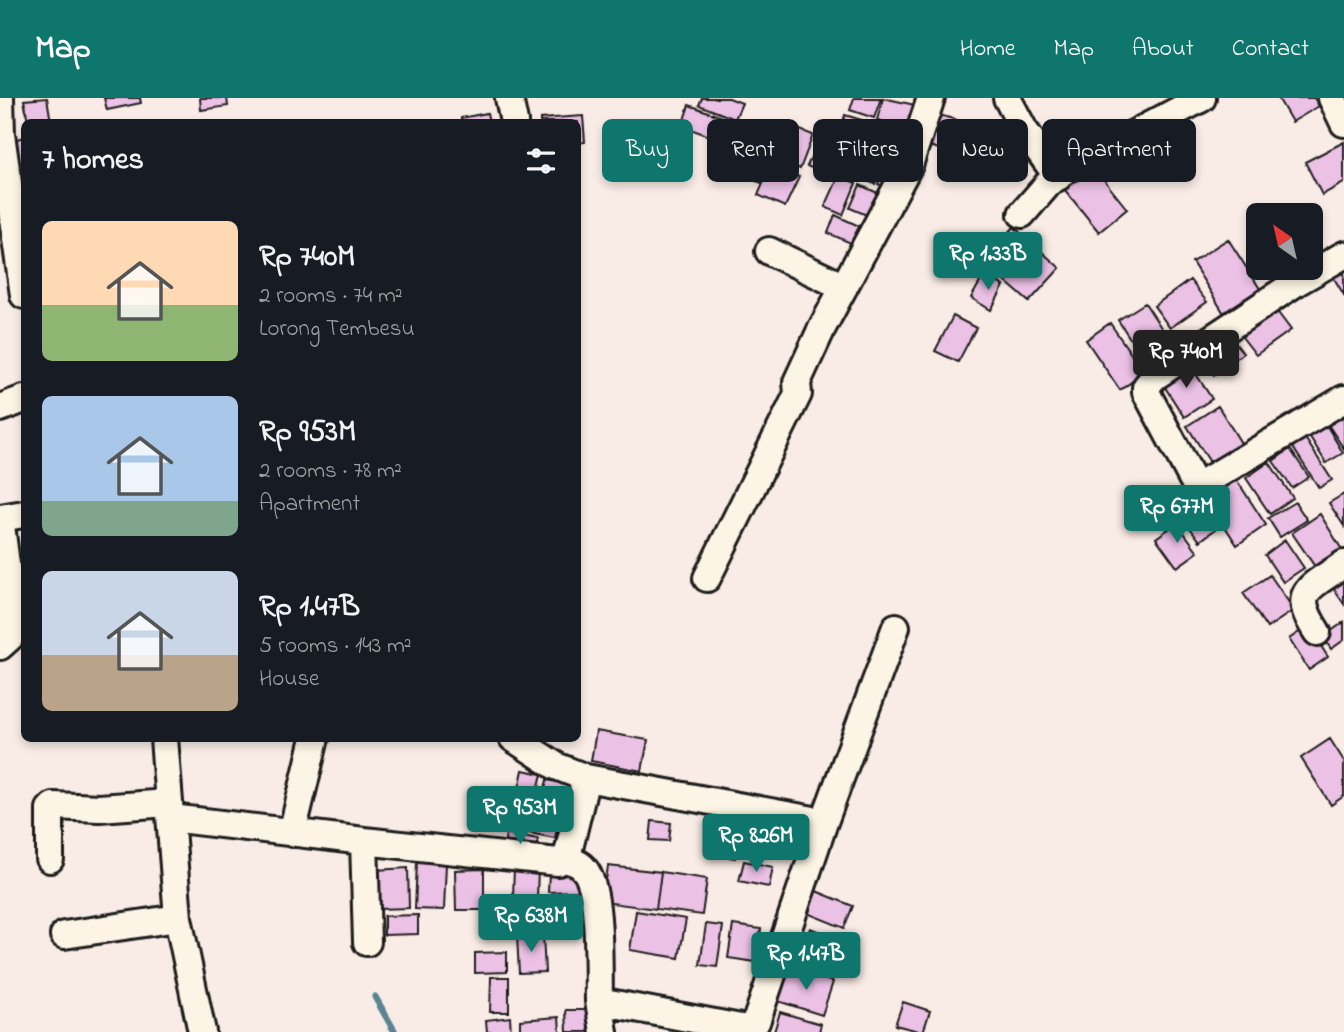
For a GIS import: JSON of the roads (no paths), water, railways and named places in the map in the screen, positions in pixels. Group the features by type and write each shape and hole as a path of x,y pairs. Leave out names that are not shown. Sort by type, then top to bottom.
{"street":[{"path":"0,98 4,182 21,278"},
{"path":"509,98 513,119"},
{"path":"707,578 798,394 797,382 909,165 930,98"},
{"path":"1007,98 1024,130 1042,155"},
{"path":"1162,119 1202,98"},
{"path":"1332,98 1344,123"},
{"path":"1022,214 1053,182"},
{"path":"769,251 844,287"},
{"path":"1344,255 1297,282 1154,377 1146,392 1194,482 1201,485 1344,398"},
{"path":"0,408 21,400"},
{"path":"0,646 10,637 12,610 0,518 21,514"},
{"path":"1317,632 1303,610 1303,597 1310,588 1344,564"},
{"path":"598,1001 751,1029 756,1022 824,822 896,628"},
{"path":"163,742 178,918 202,1032"},
{"path":"292,833 314,742"},
{"path":"519,742 556,766 586,778 824,822"},
{"path":"50,859 50,808 53,806 170,810 292,833 558,862 568,857 586,778"},
{"path":"364,841 367,942"},
{"path":"565,859 584,868 597,913 598,1001 604,1032"},
{"path":"64,935 178,918"}],"waterway":[{"path":"375,997 395,1032"}]}
